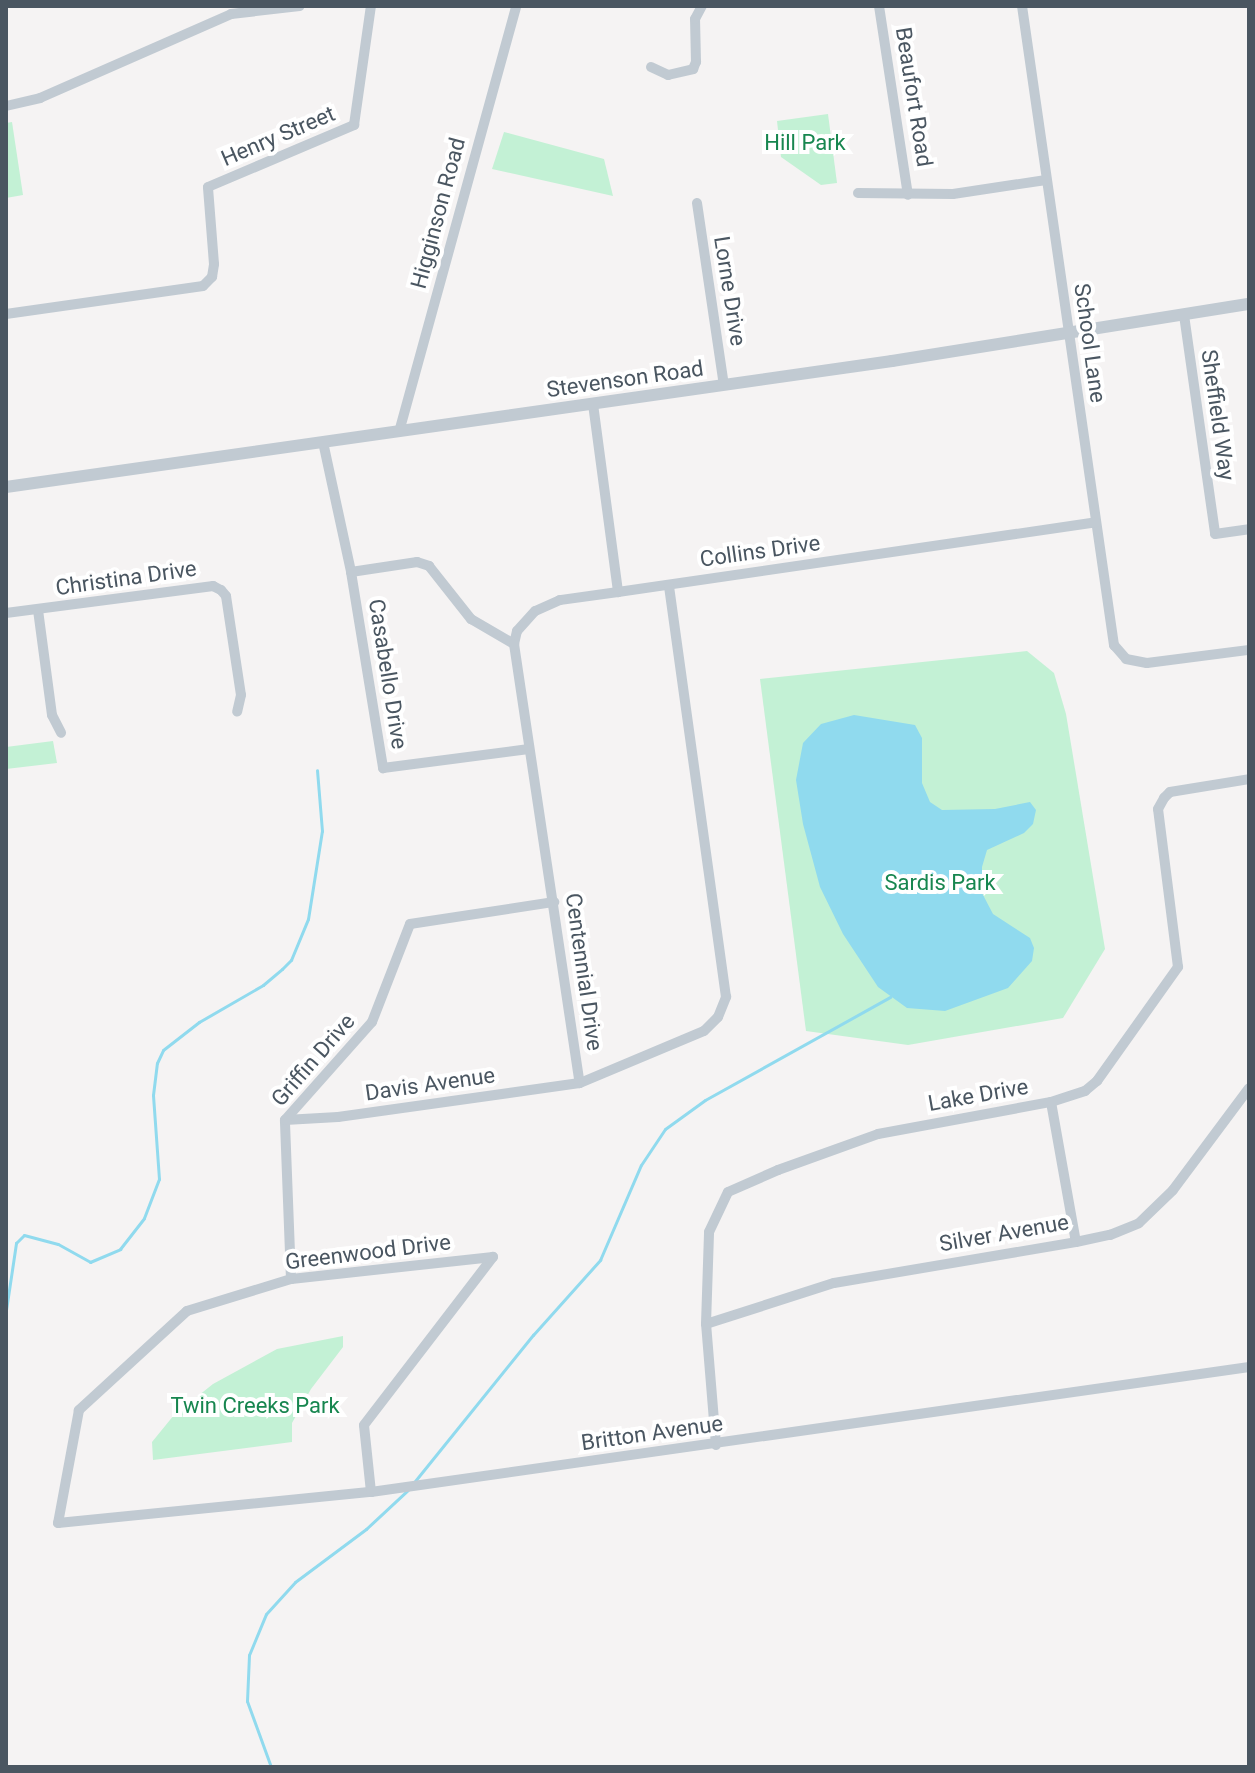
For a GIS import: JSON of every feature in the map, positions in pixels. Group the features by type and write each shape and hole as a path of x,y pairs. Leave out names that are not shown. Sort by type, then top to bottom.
{"street":[{"path":"6,106 40,98 231,14 300,6"},
{"name":"Henry Street","path":"6,314 203,286 212,277 214,264 208,187 354,125 371,6"},
{"name":"Higginson Road","path":"399,432 516,6"},
{"path":"651,67 668,75 693,69 696,62 695,19 702,6"},
{"name":"Beaufort Road","path":"879,6 908,195"},
{"name":"School Lane","path":"1022,6 1114,645 1126,659 1147,663 1249,650"},
{"path":"858,193 953,194 1046,180"},
{"name":"Lorne Drive","path":"697,203 724,385"},
{"name":"Stevenson Road","path":"6,487 724,385 1249,304"},
{"name":"Sheffield Way","path":"1184,315 1215,534 1249,529"},
{"path":"351,572 417,562 429,566 471,619 514,644 517,631 535,611 560,600 618,592 593,404"},
{"name":"Casabello Drive","path":"323,442 351,572 383,768 529,749"},
{"name":"Collins Drive","path":"618,592 1096,522"},
{"name":"Centennial Drive","path":"514,644 580,1083 704,1031 718,1017 726,997 669,585"},
{"name":"Christina Drive","path":"6,613 213,586 226,596 241,695 237,712"},
{"path":"38,610 52,715 61,733"},
{"name":"Lake Drive","path":"716,1445 706,1324 709,1232 728,1192 778,1170 878,1134 1051,1102 1073,1096 1097,1081 1178,967 1158,809 1170,792 1249,779"},
{"name":"Griffin Drive","path":"291,1279 285,1120 372,1022 410,924 554,902"},
{"name":"Davis Avenue","path":"285,1120 338,1117 580,1083"},
{"name":"Silver Avenue","path":"706,1324 834,1283 1076,1242 1110,1235 1139,1223 1173,1190 1249,1088"},
{"path":"1051,1102 1076,1242"},
{"name":"Greenwood Drive","path":"58,1523 79,1410 187,1311 291,1279 493,1257 364,1425 371,1492"},
{"name":"Britton Avenue","path":"58,1523 371,1492 1249,1367"}],"green space":[{"name":"Hill Park","path":"828,114 837,183 821,185 781,157 777,121"},
{"path":"12,122 23,195 6,198 6,123"},
{"path":"504,132 604,159 613,196 492,169"},
{"name":"Sardis Park","path":"1027,651 1054,673 1066,714 1105,949 1063,1018 908,1045 806,1031 760,679"},
{"path":"53,741 57,763 6,769 6,747"},
{"name":"Twin Creeks Park","path":"343,1336 343,1347 311,1389 292,1423 292,1442 153,1460 152,1442 174,1415 213,1384 277,1349"}],"water":[{"path":"854,715 915,725 922,738 922,783 930,802 942,810 995,809 1030,802 1036,810 1033,824 1024,833 987,850 982,867 982,893 993,914 1030,938 1034,948 1032,961 1008,988 945,1011 907,1008 878,987 843,934 820,887 803,824 796,780 803,743 821,724"}],"waterway":[{"path":"6,1310 16,1243 24,1235 58,1244 90,1262 120,1249 144,1218 159,1179 153,1095 157,1063 163,1050 199,1022 263,985 282,969 291,960 308,919 322,831 317,770"},
{"path":"415,1481 533,1335 600,1260 641,1165 665,1129 705,1100 890,997"},
{"path":"271,1767 247,1701 249,1655 266,1614 295,1582 366,1529 408,1490"}]}
